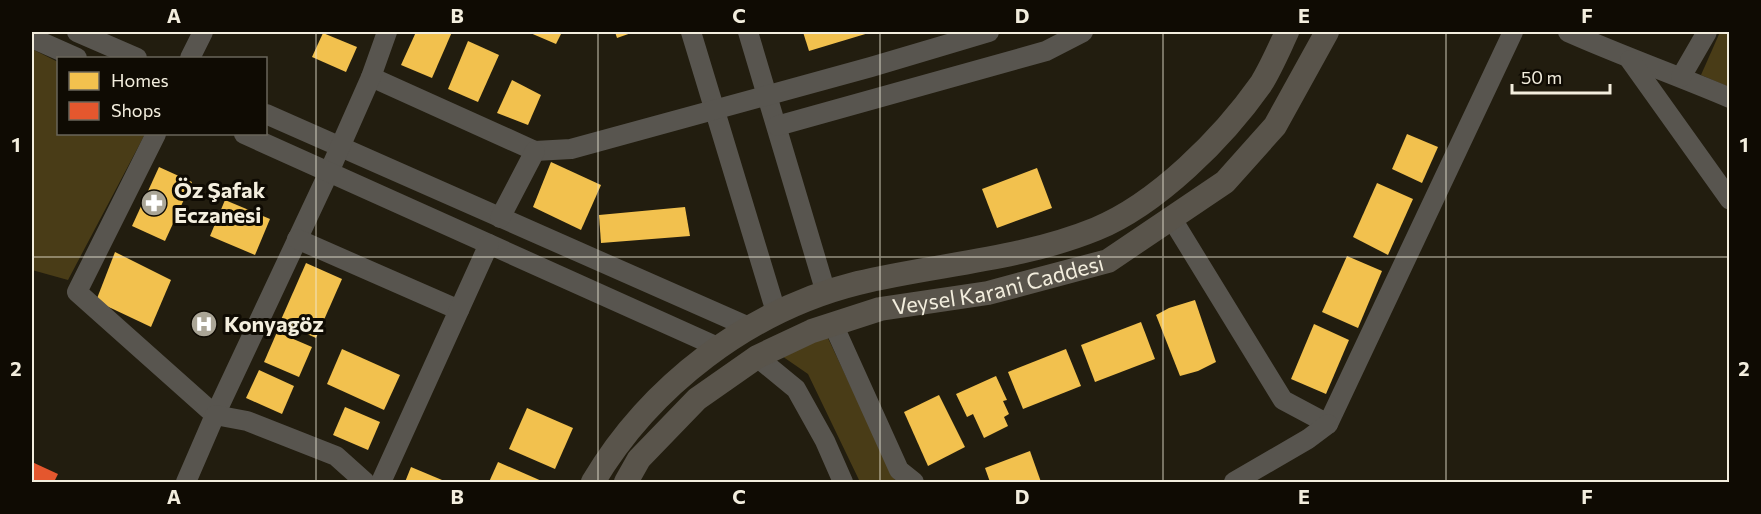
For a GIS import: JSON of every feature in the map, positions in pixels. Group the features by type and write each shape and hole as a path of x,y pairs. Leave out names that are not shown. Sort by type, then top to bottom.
{"main road":[{"name":"Veysel Karani Caddesi","path":"593,483 645,411 690,369 789,305 856,284 1045,247 1098,229 1144,201 1221,136 1262,82 1287,32"},
{"name":"Veysel Karani Caddesi","path":"626,483 639,459 697,399 757,357 833,324 880,309 988,293 1108,261 1224,182 1275,126 1327,32"}],"street":[{"path":"77,32 135,57"},
{"path":"190,57 203,32"},
{"path":"186,483 215,415 329,172 338,146 371,77 387,32"},
{"path":"691,32 776,312"},
{"path":"748,32 826,293"},
{"path":"371,77 535,151 571,148 716,110 989,32"},
{"path":"777,126 1046,51 1083,32"},
{"path":"1234,483 1308,439 1328,424 1513,32"},
{"path":"1569,32 1630,60 1681,77 1730,98"},
{"path":"1681,77 1707,32"},
{"path":"32,38 75,57"},
{"path":"1630,60 1730,200"},
{"path":"267,114 751,328"},
{"path":"156,135 77,292 215,415 247,421 336,456 365,483"},
{"path":"246,135 720,348"},
{"path":"500,218 535,151"},
{"path":"1172,219 1283,400 1328,424"},
{"path":"297,239 459,310"},
{"path":"381,483 489,244"},
{"path":"833,324 899,470 914,483"},
{"path":"757,357 796,389 825,441 843,483"}],"shaded area":[{"path":"1720,32 1729,32 1729,87 1701,75"},
{"path":"32,49 57,62 57,135 144,135 68,280 32,270"},
{"path":"826,334 896,482 860,482 808,374 779,354"}],"building: Homes":[{"path":"416,32 452,32 432,78 401,65"},
{"path":"528,32 562,32 556,44"},
{"path":"615,32 634,32 617,38"},
{"path":"803,32 872,32 809,51"},
{"path":"323,33 357,47 346,72 312,57"},
{"path":"468,41 499,55 478,102 448,89"},
{"path":"512,80 541,95 528,125 497,113"},
{"path":"1407,134 1438,147 1422,183 1392,169"},
{"path":"551,162 601,185 581,230 533,207"},
{"path":"159,167 192,182 165,241 132,226"},
{"path":"1037,168 1052,208 997,228 982,189"},
{"path":"1377,183 1413,199 1388,255 1353,237"},
{"path":"225,200 270,219 255,255 210,236"},
{"path":"685,207 690,236 601,243 599,215"},
{"path":"115,252 171,280 151,327 96,301"},
{"path":"1347,256 1382,271 1358,328 1322,312"},
{"path":"306,263 342,279 316,338 280,322"},
{"path":"1195,300 1216,362 1198,371 1180,376 1156,315 1169,308"},
{"path":"1141,322 1155,359 1095,382 1081,345"},
{"path":"1314,324 1349,340 1326,394 1291,379"},
{"path":"277,332 312,347 299,377 264,362"},
{"path":"342,349 400,375 384,410 327,384"},
{"path":"1066,349 1081,386 1023,409 1008,372"},
{"path":"259,370 294,386 282,414 246,398"},
{"path":"996,376 1007,400 1003,401 1009,414 1004,417 1008,426 984,438 973,414 967,417 956,394"},
{"path":"939,395 965,447 928,466 904,412"},
{"path":"345,407 380,422 368,450 333,435"},
{"path":"527,408 573,428 555,469 509,449"},
{"path":"1030,451 1041,482 990,482 985,468"},
{"path":"498,462 544,482 489,482"},
{"path":"411,467 442,480 441,482 405,482"}],"building: Shops":[{"path":"32,462 58,474 54,482 32,482"}],"place":[{"name":"Öz Şafak Eczanesi","path":"154,203"},
{"name":"Konyagöz","path":"204,324"}]}
